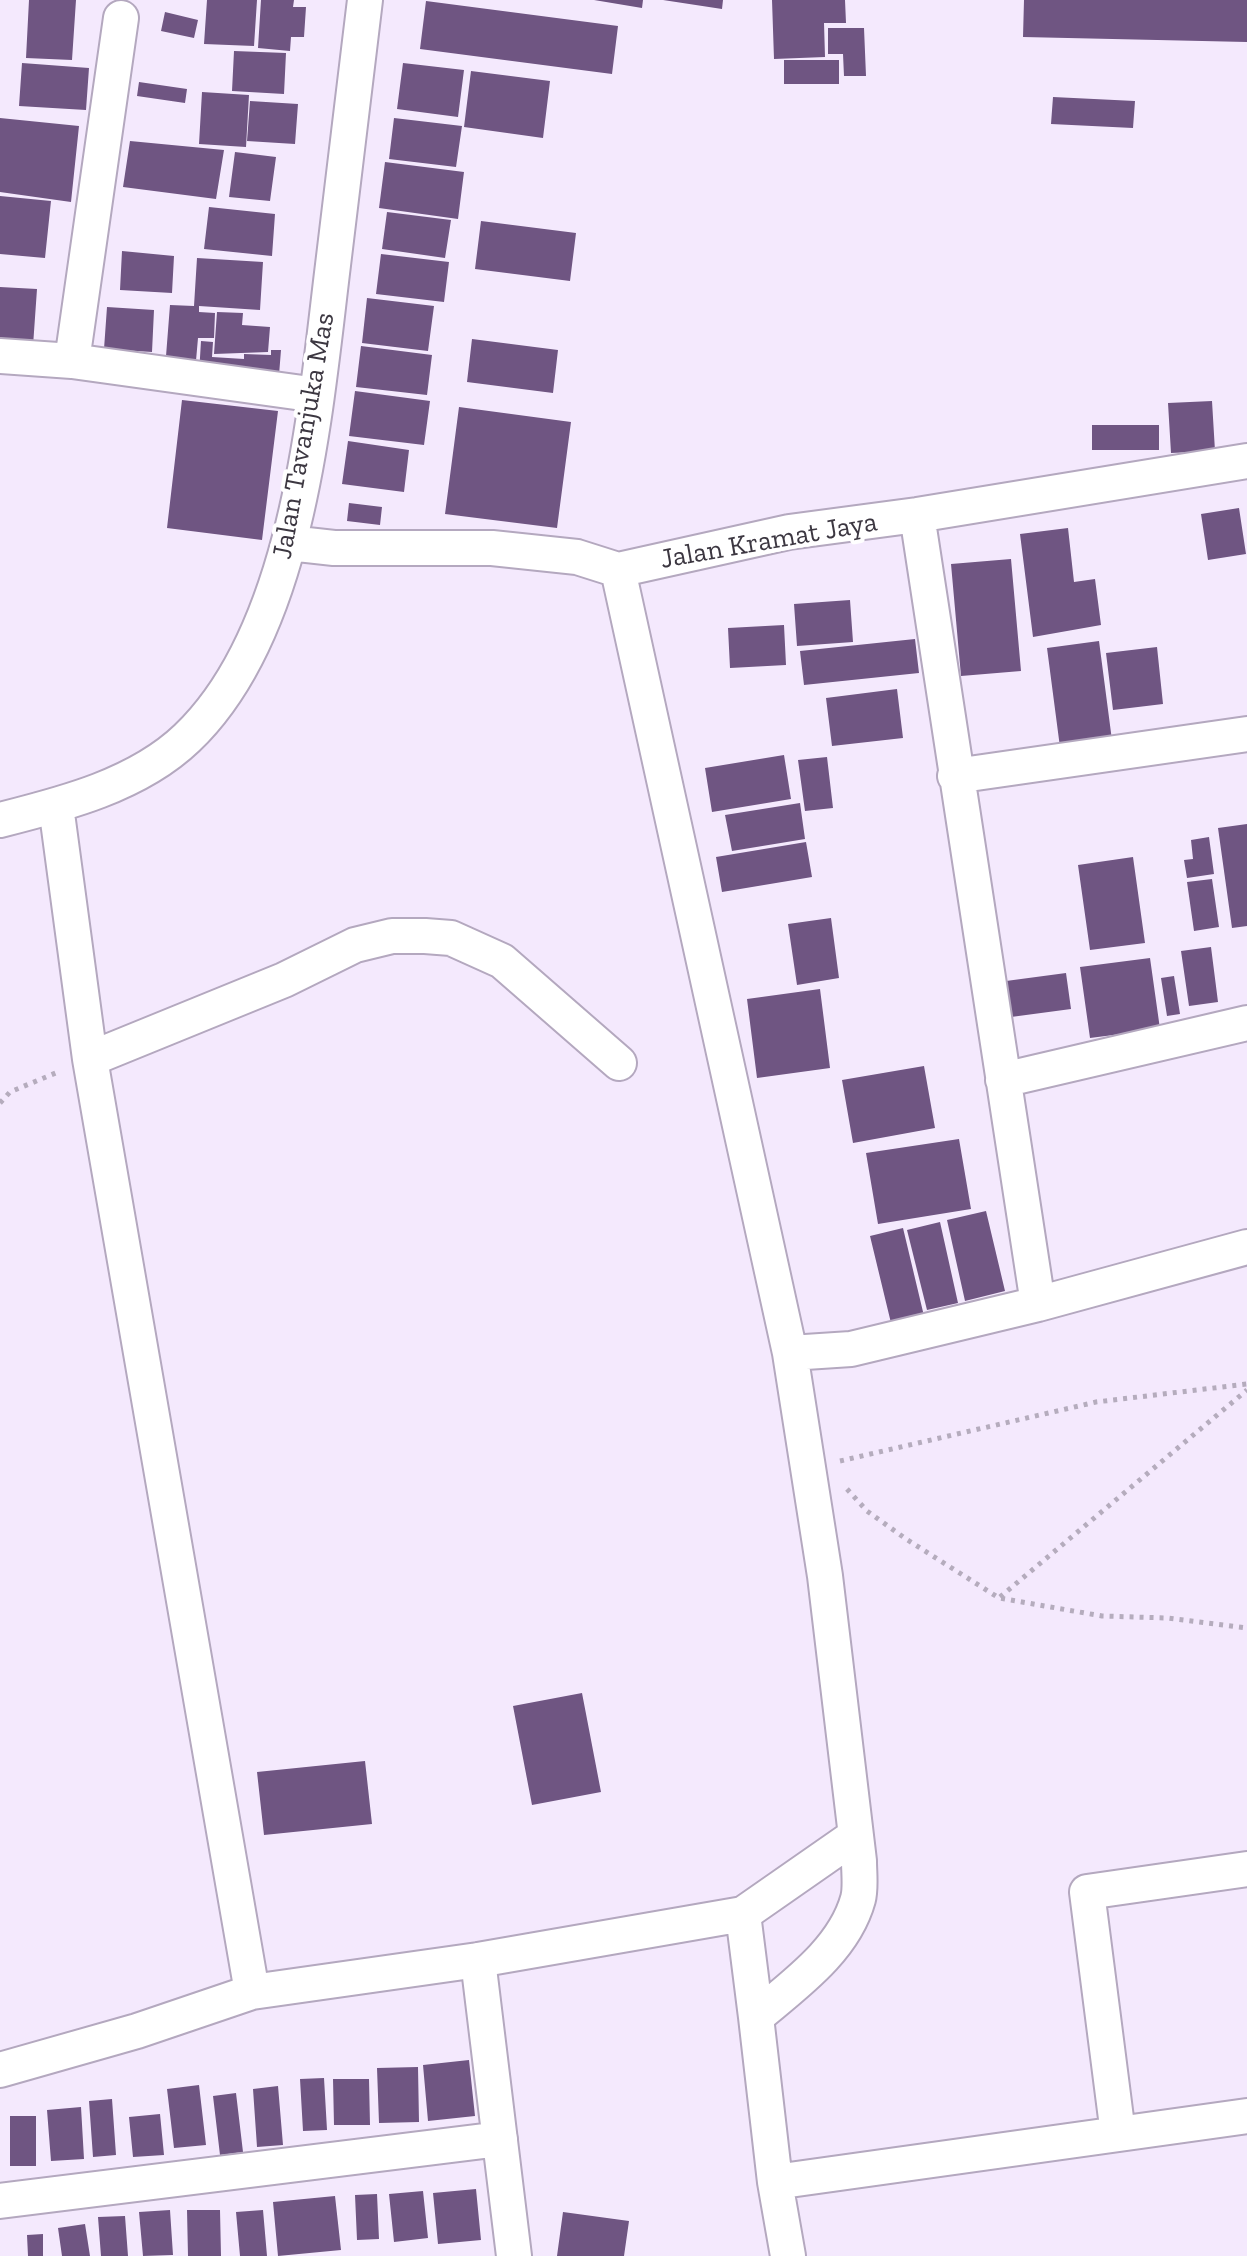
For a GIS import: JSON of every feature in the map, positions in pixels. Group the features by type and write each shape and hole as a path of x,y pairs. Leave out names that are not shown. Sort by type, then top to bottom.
{"street":[{"name":"Jalan Tavanjuka Mas","path":"0,820 56,806 132,776 187,738 225,690 257,635 289,543 317,395 365,0"},
{"path":"72,361 121,18"},
{"path":"0,356 72,361 317,395"},
{"name":"Jalan Kramat Jaya","path":"618,570 789,532 917,515 1247,461"},
{"path":"917,515 1038,1304"},
{"path":"289,543 334,548 492,548 577,557 618,570 790,1353 825,1576 855,1836 859,1896 850,1922 822,1960 756,2017"},
{"path":"955,776 1247,734"},
{"path":"56,806 90,1059 252,1992"},
{"path":"90,1059 284,980 355,945 392,936 425,936 451,938 502,961 619,1063"},
{"path":"1003,1080 1247,1023"},
{"path":"790,1353 851,1349 1038,1304 1247,1247"},
{"path":"0,2070 137,2031 252,1992 478,1960 743,1914 855,1836"},
{"path":"1118,2134 1087,1892 1247,1869"},
{"path":"743,1914 775,2182 788,2256"},
{"path":"478,1960 514,2256"},
{"path":"775,2182 1247,2116"},
{"path":"0,2201 500,2139"}],"path":[{"path":"0,1103 10,1092 90,1059"},
{"path":"804,1452 824,1465 1096,1402 1247,1387"},
{"path":"999,1598 1247,1387"},
{"path":"845,1488 877,1518 999,1598 1102,1616 1167,1618 1247,1628"}],"building":[{"path":"29,0 76,0 72,60 26,58"},
{"path":"207,0 257,0 254,46 204,44"},
{"path":"261,0 294,0 293,7 306,7 304,37 291,37 290,51 258,48"},
{"path":"594,0 643,0 642,8"},
{"path":"663,0 723,0 722,9"},
{"path":"772,0 845,0 846,23 824,23 825,57 774,59"},
{"path":"1024,0 1247,0 1247,42 1023,37"},
{"path":"426,1 618,26 612,74 420,49"},
{"path":"165,12 198,20 194,38 161,31"},
{"path":"828,28 864,28 866,76 844,76 843,54 828,54"},
{"path":"234,51 286,53 284,94 232,91"},
{"path":"784,60 839,60 839,84 784,84"},
{"path":"22,63 89,68 86,110 19,106"},
{"path":"403,63 464,70 458,117 397,109"},
{"path":"471,71 550,81 543,138 464,127"},
{"path":"139,82 187,89 185,103 137,96"},
{"path":"202,92 249,95 246,147 199,144"},
{"path":"1053,97 1135,101 1133,128 1051,124"},
{"path":"250,101 298,104 295,144 247,141"},
{"path":"0,118 79,126 71,202 0,192"},
{"path":"394,118 462,126 456,167 389,159"},
{"path":"130,141 224,150 216,199 123,187"},
{"path":"235,152 276,157 270,201 229,197"},
{"path":"385,162 464,172 458,219 379,208"},
{"path":"0,196 51,201 45,258 0,254"},
{"path":"209,207 275,214 272,256 204,249"},
{"path":"387,212 451,220 445,258 382,249"},
{"path":"481,221 576,233 570,281 475,269"},
{"path":"122,251 174,256 172,293 120,290"},
{"path":"381,254 449,262 444,302 376,294"},
{"path":"197,258 263,262 260,310 199,306 199,312 215,313 214,338 198,338 195,372 165,369 170,305 194,306"},
{"path":"0,287 37,289 33,346 0,344"},
{"path":"367,298 434,306 428,351 362,343"},
{"path":"107,307 154,310 152,352 104,349"},
{"path":"217,312 243,313 242,325 270,327 268,352 214,354"},
{"path":"472,339 558,350 553,393 467,382"},
{"path":"201,341 213,342 212,357 244,359 244,354 271,355 271,350 281,350 279,375 199,374"},
{"path":"361,346 432,355 427,395 356,387"},
{"path":"355,391 430,401 424,445 349,436"},
{"path":"182,400 278,411 262,540 167,528"},
{"path":"1212,401 1215,451 1171,453 1168,403"},
{"path":"459,407 571,422 557,528 445,514"},
{"path":"1092,425 1159,425 1159,450 1092,450"},
{"path":"348,441 409,450 404,492 342,484"},
{"path":"349,503 382,507 380,525 347,521"},
{"path":"1239,508 1246,554 1208,560 1201,514"},
{"path":"1068,528 1074,582 1095,579 1101,625 1033,637 1020,534"},
{"path":"1011,559 1021,671 961,676 951,564"},
{"path":"850,600 853,642 797,646 794,604"},
{"path":"784,625 786,665 730,668 728,628"},
{"path":"915,639 919,673 804,685 800,651"},
{"path":"1099,641 1113,748 1061,755 1047,648"},
{"path":"1157,647 1163,704 1113,710 1106,653"},
{"path":"897,689 903,738 832,746 826,698"},
{"path":"784,755 791,799 712,812 705,768"},
{"path":"827,757 833,808 805,811 798,760"},
{"path":"800,803 805,839 732,851 725,815"},
{"path":"1247,824 1247,926 1232,928 1218,828"},
{"path":"1209,837 1214,874 1187,878 1184,860 1193,859 1191,840"},
{"path":"806,842 812,877 722,892 716,857"},
{"path":"1133,857 1145,943 1090,950 1078,865"},
{"path":"1212,879 1219,927 1194,931 1187,882"},
{"path":"831,918 839,978 797,985 788,924"},
{"path":"1211,947 1218,1002 1189,1006 1181,951"},
{"path":"1150,958 1160,1029 1090,1038 1080,967"},
{"path":"1066,973 1071,1009 1011,1017 1006,981"},
{"path":"1174,976 1180,1014 1167,1016 1161,978"},
{"path":"820,989 830,1068 757,1078 747,999"},
{"path":"924,1066 935,1128 853,1143 842,1080"},
{"path":"959,1139 971,1209 878,1224 866,1153"},
{"path":"986,1211 1005,1291 965,1301 947,1220"},
{"path":"940,1222 958,1303 927,1310 907,1230"},
{"path":"903,1228 924,1316 891,1323 870,1236"},
{"path":"582,1693 601,1792 532,1805 513,1706"},
{"path":"365,1761 372,1824 264,1835 257,1772"},
{"path":"469,2060 475,2116 428,2121 423,2065"},
{"path":"418,2067 419,2122 379,2123 377,2068"},
{"path":"324,2078 327,2130 303,2131 300,2079"},
{"path":"333,2079 369,2079 370,2125 334,2125"},
{"path":"199,2085 206,2145 174,2148 167,2089"},
{"path":"278,2086 283,2145 257,2147 253,2089"},
{"path":"236,2093 243,2152 220,2155 213,2096"},
{"path":"112,2099 116,2155 93,2157 89,2101"},
{"path":"81,2107 84,2159 51,2161 47,2110"},
{"path":"160,2114 164,2155 133,2157 129,2117"},
{"path":"10,2116 36,2116 36,2166 10,2166"},
{"path":"476,2189 481,2240 438,2244 433,2193"},
{"path":"423,2191 428,2238 394,2242 389,2194"},
{"path":"377,2194 379,2239 357,2240 355,2195"},
{"path":"335,2196 341,2250 278,2256 273,2202"},
{"path":"170,2210 173,2255 143,2256 139,2212"},
{"path":"187,2210 220,2210 221,2256 188,2256"},
{"path":"263,2210 267,2256 240,2256 236,2212"},
{"path":"563,2212 629,2221 624,2256 557,2256"},
{"path":"125,2216 128,2256 101,2256 98,2217"},
{"path":"85,2224 90,2256 62,2256 58,2228"},
{"path":"43,2234 43,2256 28,2256 27,2235"}]}
